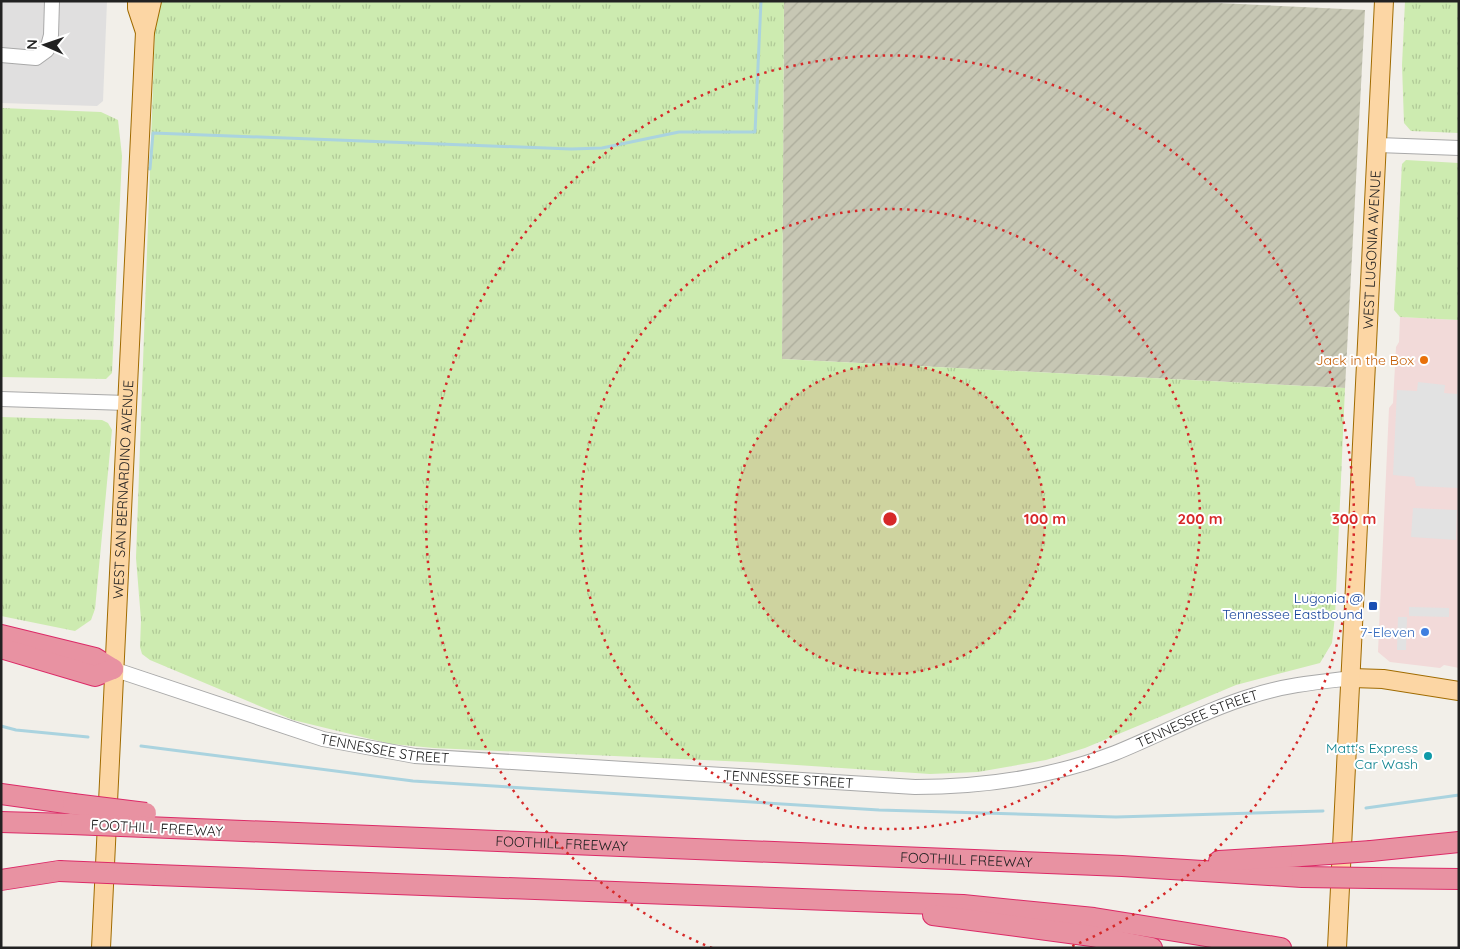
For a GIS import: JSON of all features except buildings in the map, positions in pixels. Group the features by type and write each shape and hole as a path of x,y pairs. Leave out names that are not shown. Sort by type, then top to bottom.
{"highway":[{"path":"1,634 94,658 113,670"},
{"path":"1,648 95,676 113,670"},
{"path":"1,794 73,804 146,820"},
{"name":"FOOTHILL FREEWAY","path":"1,822 70,824 146,820 194,830 1122,866"},
{"path":"1122,866 1301,856 1459,842"},
{"path":"1122,866 1302,877 1459,879"},
{"path":"1,868 963,905 1094,918 1282,948"},
{"path":"1,880 59,871"},
{"path":"808,899 1082,935 1152,948"}],"main road":[{"name":"WEST SAN BERNARDINO AVENUE","path":"137,1 137,8 145,32"},
{"name":"WEST SAN BERNARDINO AVENUE","path":"101,948 145,32 152,1"},
{"name":"WEST LUGONIA AVENUE","path":"1336,948 1352,678 1384,1"},
{"name":"TENNESSEE STREET","path":"1352,678 1383,679 1459,691"}],"street":[{"path":"1,55 36,58 47,50 51,35 52,1"},
{"path":"1378,145 1459,148"},
{"path":"1,399 127,403"},
{"name":"TENNESSEE STREET","path":"113,670 323,739 415,756 915,787 958,787 1000,782 1068,768 1114,753 1256,694 1298,685 1352,678"}],"shaded area":[{"path":"1,1 107,1 103,101 97,106 1,103"},
{"path":"784,1 1175,1 1365,10 1345,388 782,359"},
{"path":"1400,317 1459,320 1459,668 1444,665 1440,668 1390,662 1378,652 1389,408 1393,403 1396,347 1399,342"},
{"path":"1459,372 1459,488 1416,486 1414,477 1393,475 1397,390 1417,391 1418,382 1445,385 1444,393 1457,394"},
{"path":"1413,508 1457,510 1456,540 1411,537"},
{"path":"1409,607 1449,608 1449,617 1409,616"},
{"path":"1398,617 1407,617 1406,650 1397,650"}],"green space":[{"path":"156,1 784,1 782,359 1345,388 1335,616 1332,643 1320,663 1236,685 1085,748 1046,760 978,772 930,774 767,763 434,748 391,744 293,720 150,660 142,654 140,647 141,620 136,558"},
{"path":"1405,1 1459,1 1459,133 1411,131 1404,123 1402,65"},
{"path":"1,108 101,112 118,120 122,156 112,373 106,379 1,377"},
{"path":"1406,160 1459,163 1459,320 1400,317 1394,310 1402,164"},
{"path":"1,417 102,420 108,423 112,430 95,609 91,620 75,631 1,616"}],"waterway":[{"path":"146,168 150,169 153,133 571,149 602,148 679,132 755,132 761,1"},
{"path":"1,726 16,730 88,737"},
{"path":"141,746 413,781 879,810 1116,817 1323,811"},
{"path":"1366,808 1459,795"}],"place":[{"name":"Jack in the Box","path":"1424,360"},
{"name":"Lugonia @ Tennessee Eastbound","path":"1373,606"},
{"name":"7-Eleven","path":"1425,632"},
{"name":"Matt's Express Car Wash","path":"1428,756"}]}
